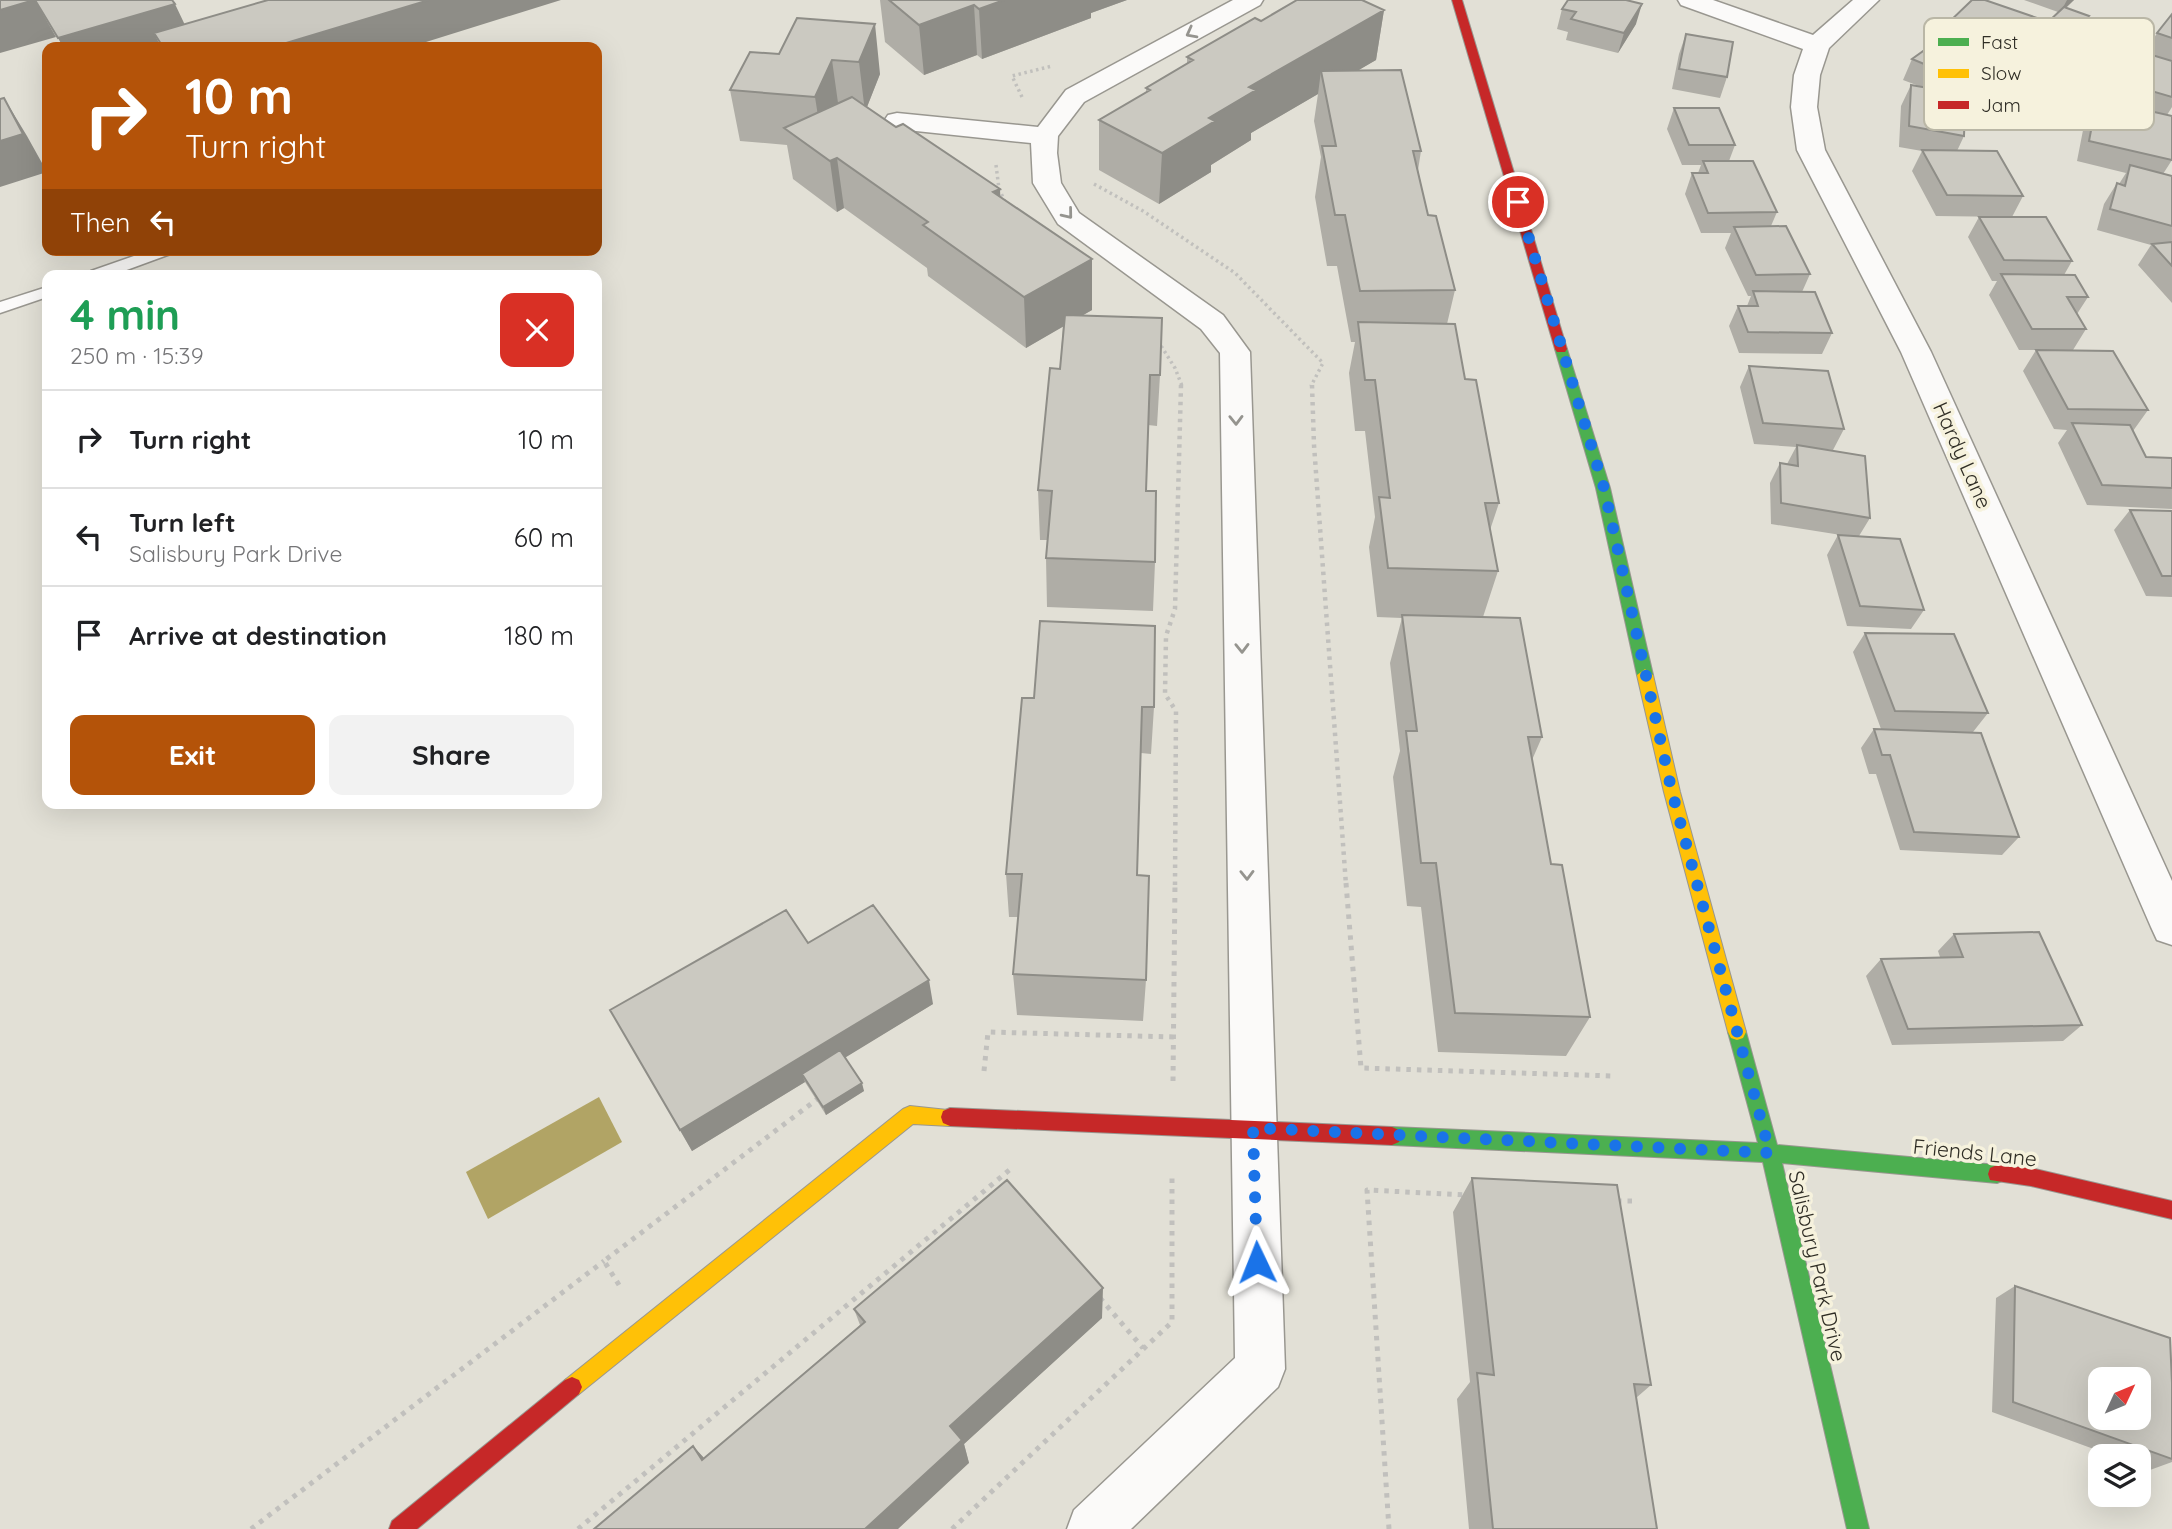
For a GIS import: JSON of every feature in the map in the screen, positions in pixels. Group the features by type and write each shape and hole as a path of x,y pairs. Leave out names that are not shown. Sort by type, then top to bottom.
{"main road":[{"name":"Salisbury Park Drive","path":"1457,0 1604,488 1672,792 1770,1153 1857,1529"},
{"name":"Friends Lane","path":"400,1529 646,1326 910,1115 1253,1128 1770,1153 2031,1177 2172,1210"}],"street":[{"path":"1093,1529 1261,1369 1235,352 1212,322 1068,218 1047,183 1043,153 1045,135 1075,96 1251,0"},
{"path":"1690,0 1817,45 1867,0"},
{"name":"Hardy Lane","path":"1817,45 1807,75 1804,107 1811,150 1916,352 2172,927"},
{"path":"897,121 1045,135"}],"lane":[{"path":"111,270 150,256"},
{"path":"0,308 42,294"}],"path":[{"path":"1011,100 1024,101 1012,76 1065,62"},
{"path":"996,162 999,189 1009,211"},
{"path":"952,1529 1172,1322 1171,1125 1177,711 1165,694 1166,636 1175,609 1182,387 1175,368 1153,334"},
{"path":"971,1073 984,1071 988,1032 1174,1037"},
{"path":"1361,1069 1614,1076"},
{"path":"251,1529 828,1091"},
{"path":"578,1529 1013,1169 1017,1119"},
{"path":"1389,1529 1367,1190 1478,1195"},
{"path":"1612,1201 1636,1201"},
{"path":"604,1261 646,1326"},
{"path":"1098,1296 1143,1348"}],"shaded area":[{"path":"599,1097 622,1142 488,1219 466,1172"}],"building":[{"path":"0,0 34,0 0,10"},
{"path":"35,0 172,0 175,4 58,38"},
{"path":"268,0 429,0 290,42 160,42 154,33"},
{"path":"889,0 1004,0 979,9 974,5 919,25"},
{"path":"1297,0 1362,0 1384,10 1249,87 1256,90 1209,118 1215,121 1162,153 1099,120 1150,90 1146,88 1193,60 1187,57 1255,18 1261,21"},
{"path":"1568,0 1626,0 1642,4 1624,33 1571,19 1576,12 1562,9"},
{"path":"1972,0 1985,0 2037,18 1953,18"},
{"path":"2064,7 2089,16 2087,18 2052,18"},
{"path":"2172,14 2172,38 2157,33"},
{"path":"797,18 875,24 859,62 832,60 815,97 730,90 750,52 779,54"},
{"path":"1686,34 1733,42 1727,77 1679,69"},
{"path":"1924,50 1924,64 1912,59"},
{"path":"2154,56 2172,61 2172,97 2154,92"},
{"path":"1401,70 1421,151 1413,151 1428,215 1436,216 1455,290 1360,291 1345,215 1335,215 1322,146 1336,146 1321,71"},
{"path":"1911,85 1924,87 1924,129 1909,126"},
{"path":"852,97 896,127 903,124 1000,189 993,192 1092,259 1024,297 923,225 928,222 837,158 830,161 784,128"},
{"path":"4,98 23,134 0,141 0,99"},
{"path":"1674,108 1719,108 1735,145 1689,145"},
{"path":"2154,112 2172,116 2172,160 2089,141 2091,130 2154,130"},
{"path":"1931,130 1964,130 1964,136"},
{"path":"1922,150 1997,151 2023,196 1947,195"},
{"path":"1703,161 1753,161 1777,212 1708,213 1692,173 1708,173"},
{"path":"2130,165 2172,176 2172,226 2110,209 2117,183 2125,186"},
{"path":"1979,217 2046,217 2072,261 2004,260"},
{"path":"1786,226 1810,274 1756,275 1734,227"},
{"path":"2172,242 2172,266 2152,244"},
{"path":"2001,274 2075,275 2088,297 2067,297 2086,329 2032,329"},
{"path":"1753,291 1815,292 1832,333 1748,332 1738,306 1758,306"},
{"path":"1065,315 1162,318 1160,375 1150,375 1146,491 1156,491 1155,562 1046,558 1052,491 1038,490 1050,368 1060,369"},
{"path":"1358,322 1455,324 1465,379 1476,380 1499,503 1485,503 1498,571 1388,568 1379,497 1390,498 1375,380 1365,380"},
{"path":"2036,350 2113,351 2148,410 2068,409"},
{"path":"1749,366 1828,371 1844,429 1763,423"},
{"path":"2072,423 2130,425 2146,457 2172,458 2172,488 2102,485"},
{"path":"1797,445 1865,456 1870,518 1781,503 1780,463 1798,466"},
{"path":"2130,510 2172,511 2172,576 2162,576"},
{"path":"1838,535 1900,539 1924,610 1860,606"},
{"path":"1402,615 1520,618 1542,737 1528,737 1551,864 1562,865 1590,1017 1455,1013 1436,863 1421,863 1406,731 1417,731"},
{"path":"1040,621 1155,626 1154,707 1142,707 1137,875 1149,876 1146,980 1013,974 1022,874 1006,874 1022,698 1034,698"},
{"path":"1865,633 1954,634 1988,713 1895,711"},
{"path":"1874,729 1981,733 2019,837 1914,832 1890,755 1882,755"},
{"path":"873,905 929,980 680,1130 610,1010 786,910 808,943"},
{"path":"2039,932 2082,1025 1908,1029 1881,959 1963,957 1954,934"},
{"path":"840,1050 862,1083 823,1107 802,1074"},
{"path":"1472,1178 1617,1185 1651,1385 1634,1384 1657,1529 1493,1529 1477,1373 1494,1375"},
{"path":"1007,1180 1103,1288 950,1426 962,1440 865,1529 594,1529 693,1446 702,1460 865,1322 854,1309"},
{"path":"2015,1286 2170,1338 2172,1459 2151,1451 2151,1444 2130,1444 2091,1430 2151,1430 2151,1367 2088,1367 2088,1429 2013,1402"}],"traffic: fast":[{"path":"1561,349 1603,488 1645,675"},
{"path":"1737,1032 1770,1153 1858,1529"},
{"path":"1392,1136 1770,1153 1997,1174"}],"traffic: slow":[{"path":"1645,675 1672,792 1737,1032"},
{"path":"572,1387 910,1115 950,1117"}],"traffic: jam":[{"path":"1457,0 1561,349"},
{"path":"950,1117 1392,1136"},
{"path":"1997,1174 2031,1177 2172,1210"},
{"path":"400,1529 572,1387"}],"route":[{"path":"1257,1262 1253,1128 1770,1153 1672,792 1604,488 1518,202"}]}
